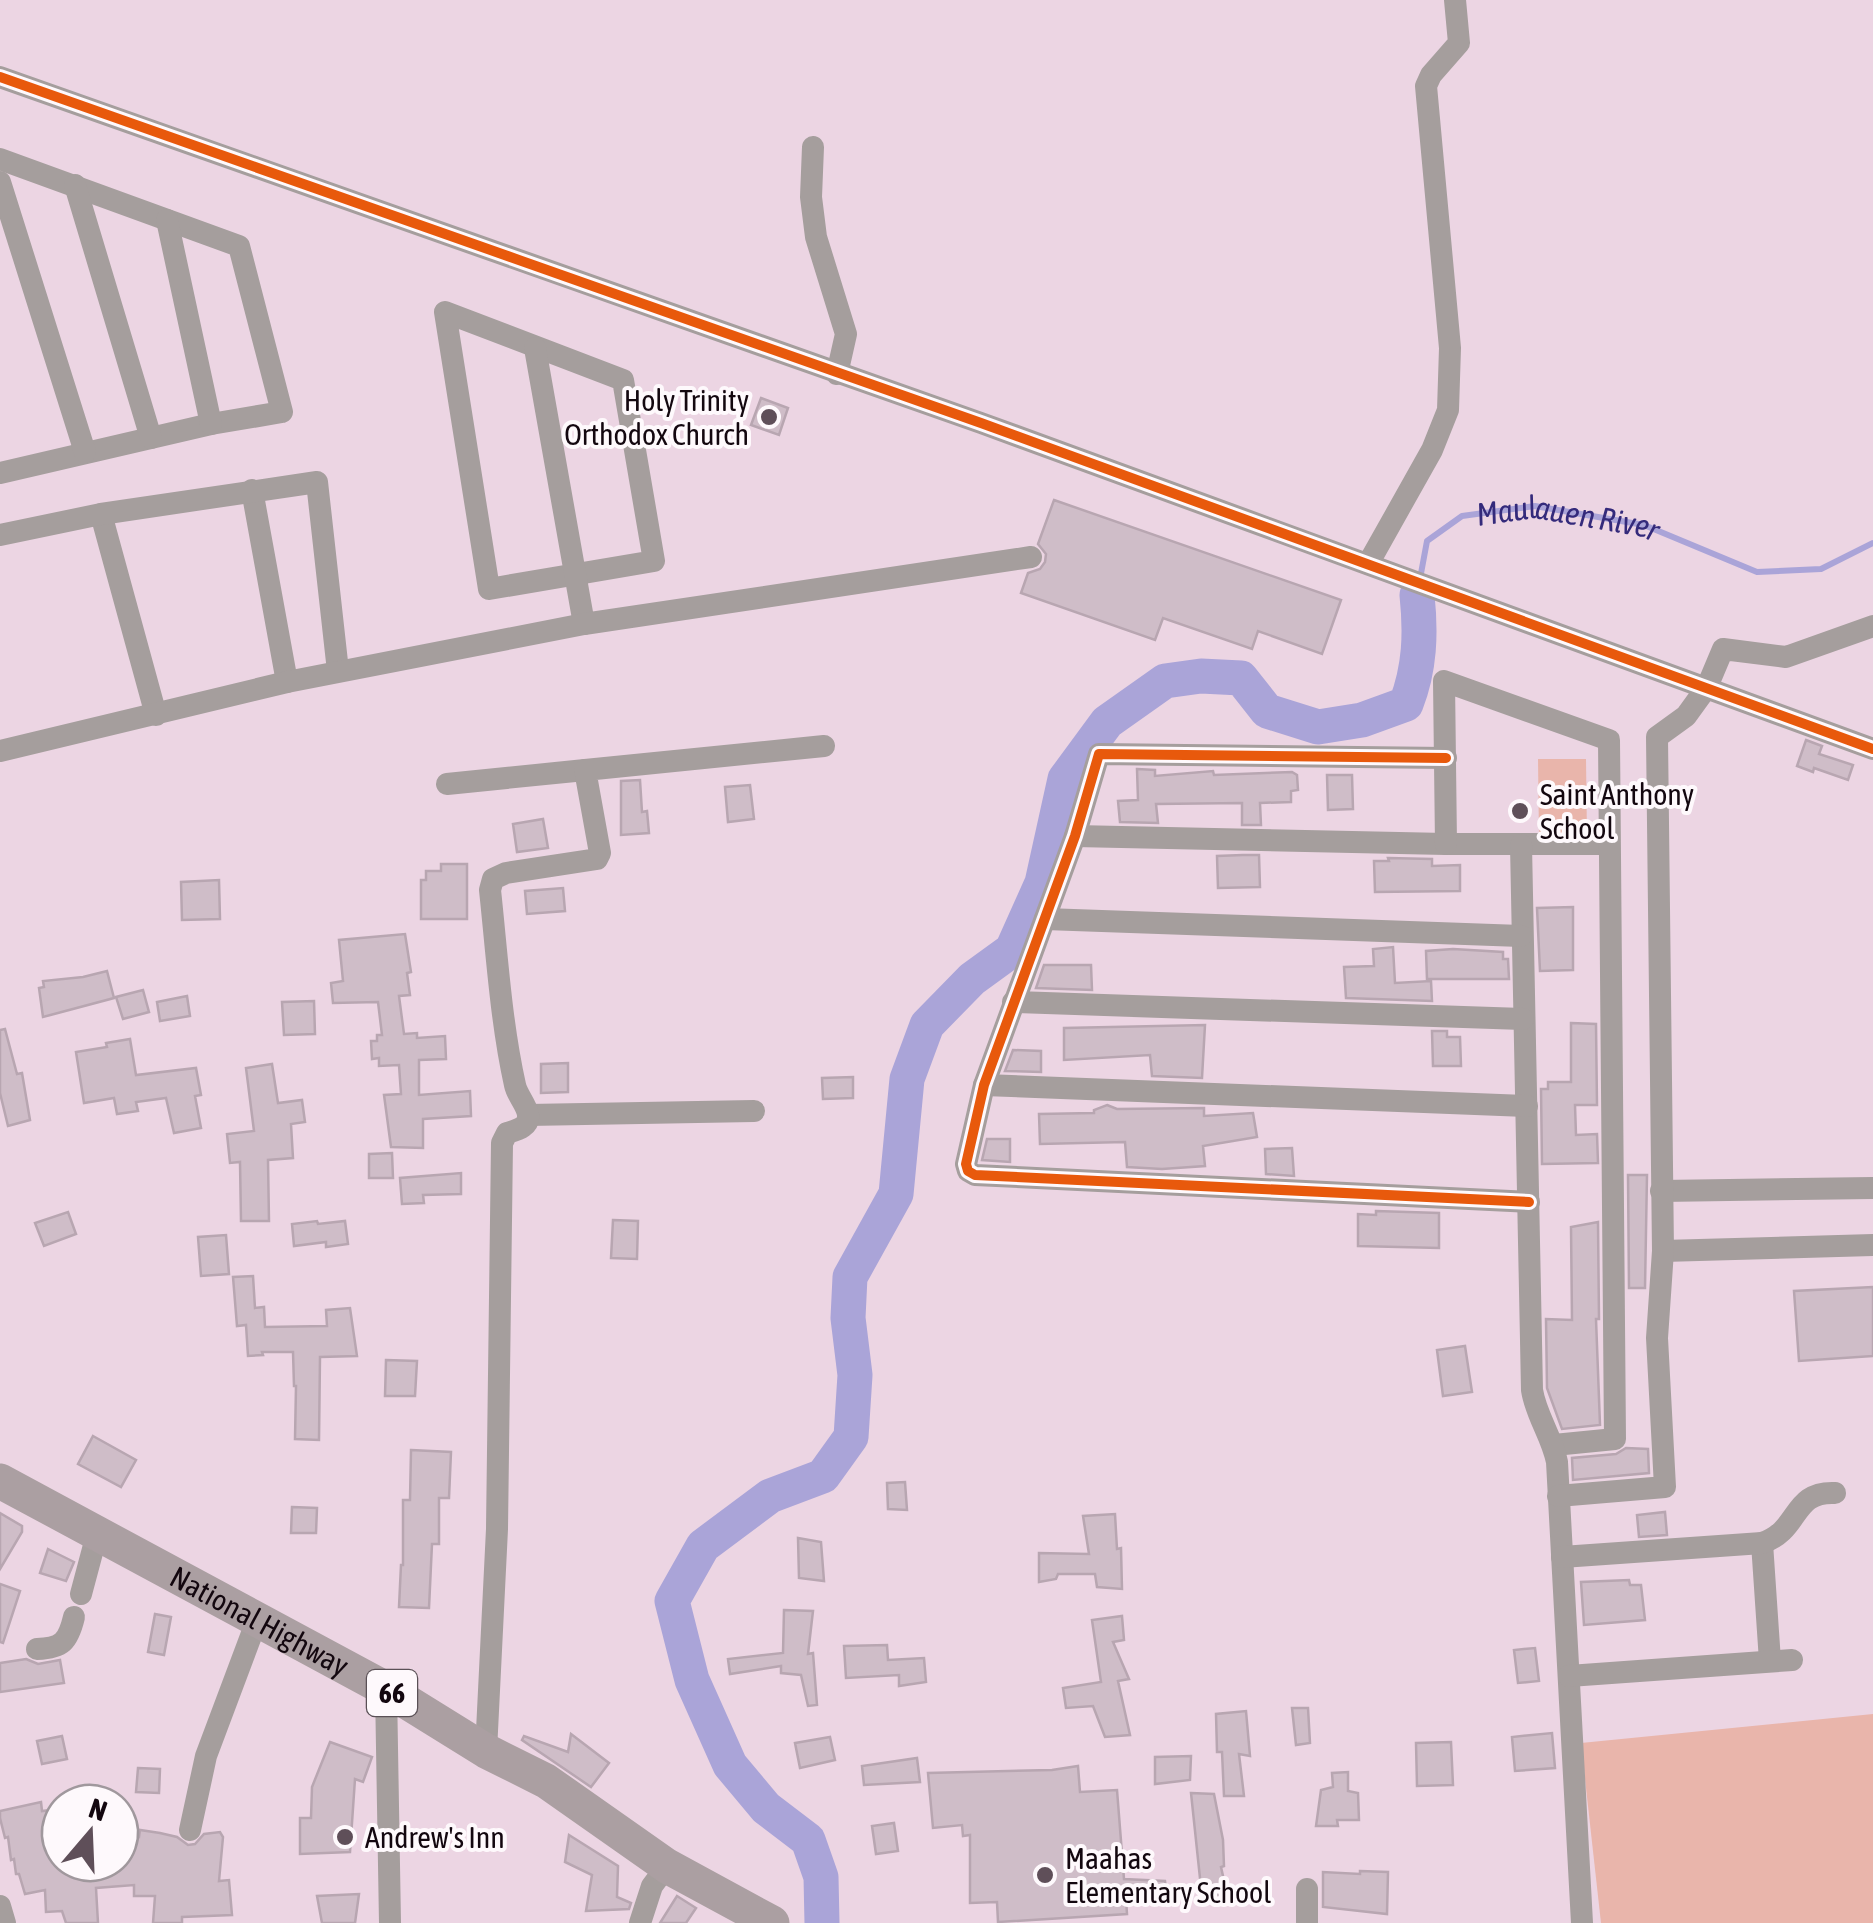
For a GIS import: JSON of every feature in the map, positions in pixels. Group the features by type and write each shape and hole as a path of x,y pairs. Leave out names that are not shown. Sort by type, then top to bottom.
{"main road":[{"name":"National Highway","path":"0,1481 386,1689 486,1751 546,1782 667,1866 772,1923"}],"street":[{"path":"1371,565 1432,450 1448,410 1450,348 1426,86 1459,43 1455,0"},
{"path":"0,77 1371,565 1873,749"},
{"path":"813,147 811,197 816,237 846,334 837,374"},
{"path":"0,159 239,246 282,412 211,424 0,473"},
{"path":"0,182 84,452"},
{"path":"75,185 151,438"},
{"path":"167,220 211,424"},
{"path":"445,312 535,348 623,380 654,561 488,589 445,312"},
{"path":"535,348 584,624"},
{"path":"0,535 101,514 317,482 338,672"},
{"path":"252,490 288,682"},
{"path":"101,514 156,714"},
{"path":"0,751 288,682 584,624 1031,557"},
{"path":"1558,1496 1665,1487 1657,1338 1663,1251 1657,737 1686,716 1707,687 1723,649 1786,657 1873,626"},
{"path":"1446,844 1444,681 1608,740 1614,1439 1554,1446"},
{"path":"447,784 824,746"},
{"path":"1446,758 1099,754 1075,836 984,1085 966,1164 974,1175 1529,1202"},
{"path":"486,1751 497,1529 502,1142 508,1132 520,1130 526,1124 528,1115 516,1090 490,890 493,879 506,873 598,859 585,770"},
{"path":"1075,836 1609,844"},
{"path":"1521,845 1532,1390 1539,1419 1554,1446 1582,1923"},
{"path":"1044,919 1521,936"},
{"path":"1013,1002 1523,1019"},
{"path":"984,1085 1527,1106"},
{"path":"528,1115 754,1111"},
{"path":"1661,1191 1873,1188"},
{"path":"1663,1251 1873,1245"},
{"path":"1562,1557 1762,1542 1778,1538 1804,1501 1819,1492 1836,1493"},
{"path":"81,1594 97,1534"},
{"path":"1568,1676 1781,1660 1762,1542"},
{"path":"37,1650 58,1648 68,1640 74,1617"},
{"path":"190,1830 206,1756 257,1620"},
{"path":"386,1689 390,1923"},
{"path":"640,1923 652,1886 667,1866"},
{"path":"1307,1923 1308,1889"},
{"path":"0,1906 5,1923"}],"shaded area":[{"path":"1538,759 1586,759 1587,838 1539,838"},
{"path":"1873,1714 1873,1923 1601,1923 1581,1743"}],"building":[{"name":"Holy Trinity Orthodox Church","path":"761,398 788,408 779,435 751,425"},
{"path":"1054,500 1341,600 1322,654 1258,631 1252,649 1163,618 1155,640 1021,593 1028,573 1040,569 1045,562 1046,554 1038,544"},
{"path":"1806,740 1822,746 1819,754 1853,765 1848,780 1797,766"},
{"path":"1137,769 1155,770 1155,776 1213,771 1214,775 1292,772 1297,775 1298,790 1291,791 1291,802 1260,803 1261,825 1242,825 1242,803 1156,804 1158,823 1120,822 1118,801 1138,800"},
{"path":"1327,775 1352,775 1353,809 1328,810"},
{"path":"640,780 642,812 647,811 649,833 621,835 621,781"},
{"path":"750,785 754,819 728,822 725,787"},
{"path":"543,819 548,848 517,852 513,824"},
{"path":"1259,855 1260,887 1218,888 1217,856"},
{"path":"1388,858 1432,859 1432,866 1460,865 1460,891 1375,892 1374,861 1389,861"},
{"path":"441,864 467,864 467,919 421,919 421,880 426,880 426,871 441,871"},
{"path":"219,880 220,919 182,920 181,882"},
{"path":"563,888 565,911 527,914 525,891"},
{"path":"1573,907 1573,970 1540,971 1537,908"},
{"path":"405,934 411,972 407,973 410,995 399,996 404,1034 417,1033 417,1038 445,1036 446,1059 419,1060 419,1095 470,1091 471,1116 423,1119 423,1148 391,1147 384,1095 401,1094 399,1065 379,1066 379,1058 372,1059 371,1041 382,1035 378,1002 333,1003 331,983 343,981 339,940"},
{"path":"1393,947 1395,983 1431,981 1432,1001 1346,998 1344,967 1374,966 1373,949"},
{"path":"1426,951 1503,952 1503,959 1508,959 1509,979 1427,979"},
{"path":"1044,965 1091,965 1092,990 1036,988"},
{"path":"107,971 114,998 43,1017 39,988 44,987 43,981"},
{"path":"143,990 149,1012 123,1019 116,997"},
{"path":"187,996 190,1016 160,1021 157,1002"},
{"path":"314,1001 315,1034 284,1035 282,1002"},
{"path":"1571,1023 1596,1024 1597,1105 1575,1105 1576,1135 1597,1134 1598,1163 1542,1164 1541,1089 1548,1089 1548,1082 1571,1082"},
{"path":"1205,1025 1202,1078 1152,1076 1150,1055 1064,1060 1064,1028"},
{"path":"5,1029 17,1074 22,1073 30,1120 8,1126 0,1093 0,1030"},
{"path":"1432,1031 1447,1031 1447,1037 1460,1037 1461,1066 1433,1066"},
{"path":"130,1039 136,1075 196,1068 201,1095 195,1096 201,1128 174,1133 166,1098 136,1102 138,1111 117,1114 114,1098 84,1103 76,1052"},
{"path":"1013,1050 1041,1051 1041,1072 1005,1071"},
{"path":"568,1063 568,1092 541,1093 541,1064"},
{"path":"272,1064 278,1103 302,1100 305,1122 291,1124 293,1158 268,1160 269,1221 241,1221 240,1162 230,1163 227,1134 254,1131 246,1068"},
{"path":"853,1077 853,1098 823,1099 822,1078"},
{"path":"1107,1105 1117,1109 1204,1108 1204,1116 1253,1113 1257,1137 1203,1146 1205,1166 1162,1169 1127,1167 1125,1142 1040,1144 1039,1114 1094,1113"},
{"path":"987,1139 1010,1139 1010,1162 982,1160"},
{"path":"1292,1148 1294,1176 1266,1174 1265,1149"},
{"path":"392,1153 393,1178 369,1178 369,1154"},
{"path":"461,1173 461,1194 423,1195 424,1203 402,1204 400,1178"},
{"path":"1628,1175 1647,1175 1645,1288 1629,1288"},
{"path":"1376,1211 1439,1213 1439,1248 1358,1246 1358,1214 1376,1215"},
{"path":"68,1212 76,1234 44,1246 35,1223"},
{"path":"613,1220 638,1221 637,1259 611,1258"},
{"path":"345,1221 348,1244 294,1246 292,1224"},
{"path":"1598,1222 1600,1425 1562,1429 1547,1388 1546,1319 1572,1320 1571,1227"},
{"path":"226,1235 229,1274 201,1276 198,1237"},
{"path":"253,1276 255,1308 264,1307 265,1327 327,1326 326,1310 350,1308 357,1356 320,1357 319,1440 295,1439 293,1352 248,1356 246,1325 237,1326 233,1277"},
{"path":"1873,1287 1873,1356 1799,1361 1794,1291"},
{"path":"1465,1346 1472,1392 1443,1396 1437,1350"},
{"path":"386,1360 417,1361 415,1396 385,1396"},
{"path":"93,1436 136,1460 121,1487 78,1464"},
{"path":"1626,1448 1648,1449 1649,1473 1573,1480 1572,1458 1616,1454"},
{"path":"411,1450 451,1452 449,1498 439,1498 439,1544 432,1544 429,1608 399,1607 403,1500 410,1500"},
{"path":"905,1482 907,1510 888,1509 887,1483"},
{"path":"292,1507 317,1508 316,1533 291,1533"},
{"path":"1665,1512 1667,1535 1639,1537 1637,1515"},
{"path":"0,1513 22,1526 22,1532 0,1569"},
{"path":"1115,1514 1122,1589 1097,1587 1095,1574 1058,1574 1056,1579 1039,1582 1039,1553 1089,1554 1083,1516"},
{"path":"798,1538 821,1542 824,1581 799,1578"},
{"path":"48,1549 74,1562 66,1581 40,1573"},
{"path":"1629,1580 1630,1585 1641,1585 1645,1620 1584,1625 1581,1582"},
{"path":"0,1584 20,1591 3,1643 0,1642"},
{"path":"784,1610 813,1611 808,1654 813,1653 817,1705 808,1706 801,1675 781,1673 781,1666 730,1674 728,1659 783,1653"},
{"path":"155,1614 171,1617 164,1655 148,1652"},
{"path":"1122,1616 1124,1640 1113,1642 1129,1679 1118,1681 1130,1735 1105,1737 1093,1706 1066,1708 1063,1688 1101,1682 1092,1620"},
{"path":"887,1645 888,1660 924,1658 926,1682 899,1686 899,1675 846,1678 844,1646"},
{"path":"1535,1648 1539,1681 1518,1683 1514,1650"},
{"path":"26,1659 38,1664 60,1660 64,1683 0,1692 0,1663"},
{"path":"1292,1708 1308,1708 1310,1743 1296,1745"},
{"path":"1246,1711 1250,1756 1239,1754 1244,1796 1224,1796 1216,1714"},
{"path":"1552,1733 1555,1768 1515,1771 1512,1737"},
{"path":"571,1734 609,1763 591,1787 522,1740 524,1736 568,1752"},
{"path":"62,1736 67,1759 42,1764 37,1741"},
{"path":"830,1737 835,1760 800,1768 795,1743"},
{"path":"330,1742 372,1757 363,1782 355,1779 350,1852 300,1854 300,1818 311,1818 312,1787"},
{"path":"1451,1742 1453,1785 1417,1786 1416,1743"},
{"path":"1191,1756 1190,1780 1155,1784 1155,1757"},
{"path":"917,1758 920,1782 864,1785 862,1766"},
{"name":"Maahas Elementary School","path":"1078,1766 1080,1792 1117,1790 1124,1879 1165,1881 1167,1897 1126,1899 1127,1914 998,1922 997,1902 970,1903 970,1835 963,1836 962,1825 933,1828 928,1773"},
{"path":"138,1768 160,1769 159,1793 140,1792 140,1783 137,1783"},
{"path":"1348,1772 1348,1791 1358,1793 1359,1820 1337,1820 1338,1826 1316,1826 1321,1790 1333,1787 1332,1773"},
{"path":"1191,1793 1214,1794 1227,1894 1202,1897"},
{"path":"40,1802 40,1883 140,1883 140,1830 177,1837 188,1845 195,1844 204,1834 220,1832 223,1837 219,1881 229,1880 232,1915 182,1917 182,1923 153,1923 155,1896 134,1896 134,1885 96,1888 98,1923 66,1923 62,1911 46,1912 45,1890 25,1894 14,1859 11,1860 0,1811"},
{"path":"894,1823 898,1851 876,1854 872,1826"},
{"path":"569,1835 618,1866 617,1897 631,1903 629,1909 586,1911 592,1875 565,1862"},
{"path":"1323,1872 1388,1872 1387,1914 1323,1907"},
{"path":"359,1894 355,1923 322,1923 317,1896"},
{"path":"677,1896 696,1908 686,1923 660,1923"}],"waterway":[{"name":"Maulauen River","path":"1417,595 1427,541 1462,516 1535,506 1644,525 1757,572 1821,569 1873,543"},
{"name":"Maulauen River","path":"822,1923 821,1877 808,1840 766,1808 730,1765 692,1680 672,1601 703,1546 770,1496 823,1476 851,1437 855,1375 848,1318 850,1277 896,1194 907,1079 927,1025 972,979 1012,950 1042,883 1065,779 1107,722 1165,681 1201,676 1241,678 1267,711 1318,727 1362,720 1406,704 1418,650 1417,595"}],"cycle path":[{"path":"0,77 981,423 1873,749"},
{"path":"1446,758 1099,754 1075,836 984,1085 966,1164 975,1175 1529,1202"}],"place":[{"name":"Holy Trinity Orthodox Church","path":"769,417"},
{"name":"Saint Anthony School","path":"1520,811"},
{"name":"Andrew's Inn","path":"345,1837"},
{"name":"Maahas Elementary School","path":"1045,1875"}]}
